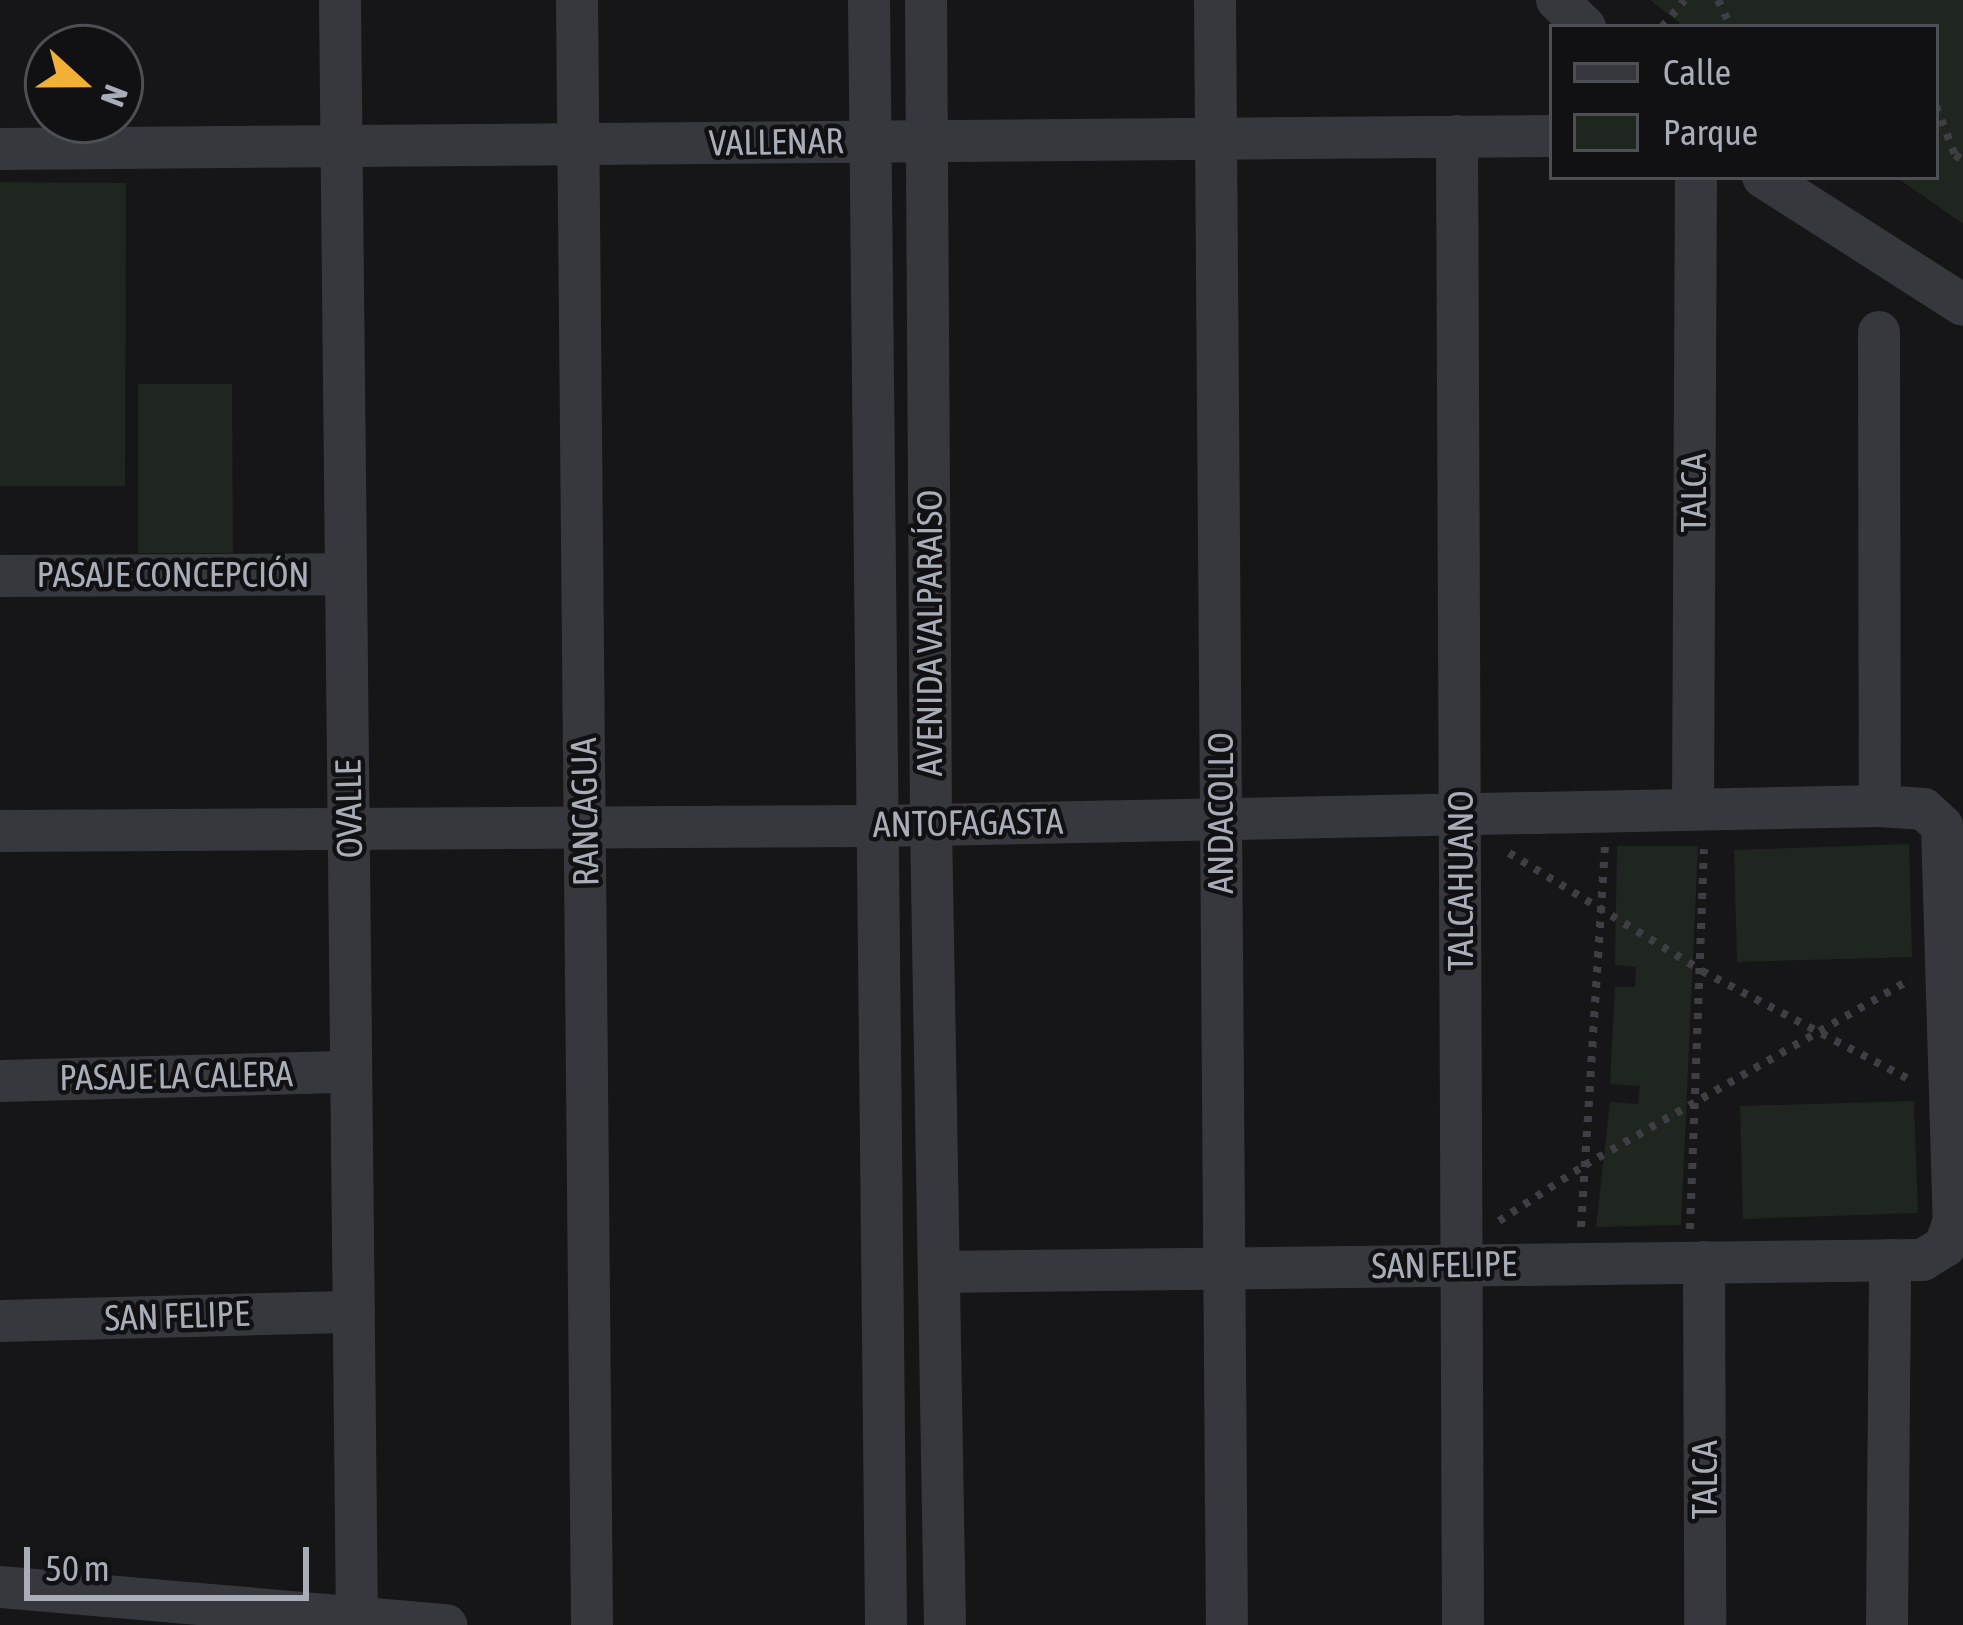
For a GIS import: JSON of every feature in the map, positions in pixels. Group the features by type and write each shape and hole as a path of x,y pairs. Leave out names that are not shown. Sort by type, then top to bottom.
{"street":[{"name":"OVALLE","path":"340,0 357,1617"},
{"name":"RANCAGUA","path":"577,0 592,1625"},
{"name":"AVENIDA VALPARAÍSO","path":"869,0 886,1625"},
{"name":"AVENIDA VALPARAÍSO","path":"926,0 931,825 945,1625"},
{"name":"ANDACOLLO","path":"1215,0 1227,1625"},
{"path":"1557,0 1582,24"},
{"name":"TALCAHUANO","path":"1457,136 1463,1625"},
{"name":"VALLENAR","path":"0,149 1549,136"},
{"name":"TALCA","path":"1696,180 1698,822"},
{"path":"1768,180 1963,305"},
{"path":"1879,332 1880,806"},
{"name":"PASAJE CONCEPCIÓN","path":"0,576 346,574"},
{"name":"ANTOFAGASTA","path":"0,830 878,826 1460,811 1698,822 1880,806 1924,809 1934,816 1946,840 1948,958"},
{"path":"1948,958 1952,1102"},
{"name":"PASAJE LA CALERA","path":"0,1081 351,1072"},
{"name":"SAN FELIPE","path":"939,1272 1462,1265 1697,1248 1923,1259 1946,1246 1954,1220 1952,1102"},
{"name":"TALCA","path":"1697,1248 1705,1625"},
{"path":"1887,1625 1890,1260"},
{"name":"SAN FELIPE","path":"0,1321 354,1312"},
{"path":"0,1587 446,1625"}],"path":[{"path":"1664,24 1684,0"},
{"path":"1939,114 1955,154 1963,160"},
{"path":"1697,1248 1696,1102 1702,971 1698,822"},
{"path":"1581,1233 1605,840"},
{"path":"1493,843 1702,971 1952,1102"},
{"path":"1490,1227 1585,1165 1948,958"}],"green space":[{"path":"1650,0 1963,0 1963,224 1900,180 1939,180 1939,24 1681,24"},
{"path":"0,182 126,183 125,486 0,486"},
{"path":"138,384 232,384 233,553 138,553"},
{"path":"1909,844 1912,957 1737,962 1734,850"},
{"path":"1617,846 1698,846 1681,1225 1596,1227 1610,1102 1638,1104 1640,1086 1610,1084 1615,987 1635,987 1636,967 1615,965"},
{"path":"1914,1101 1918,1213 1743,1219 1740,1106"}]}
